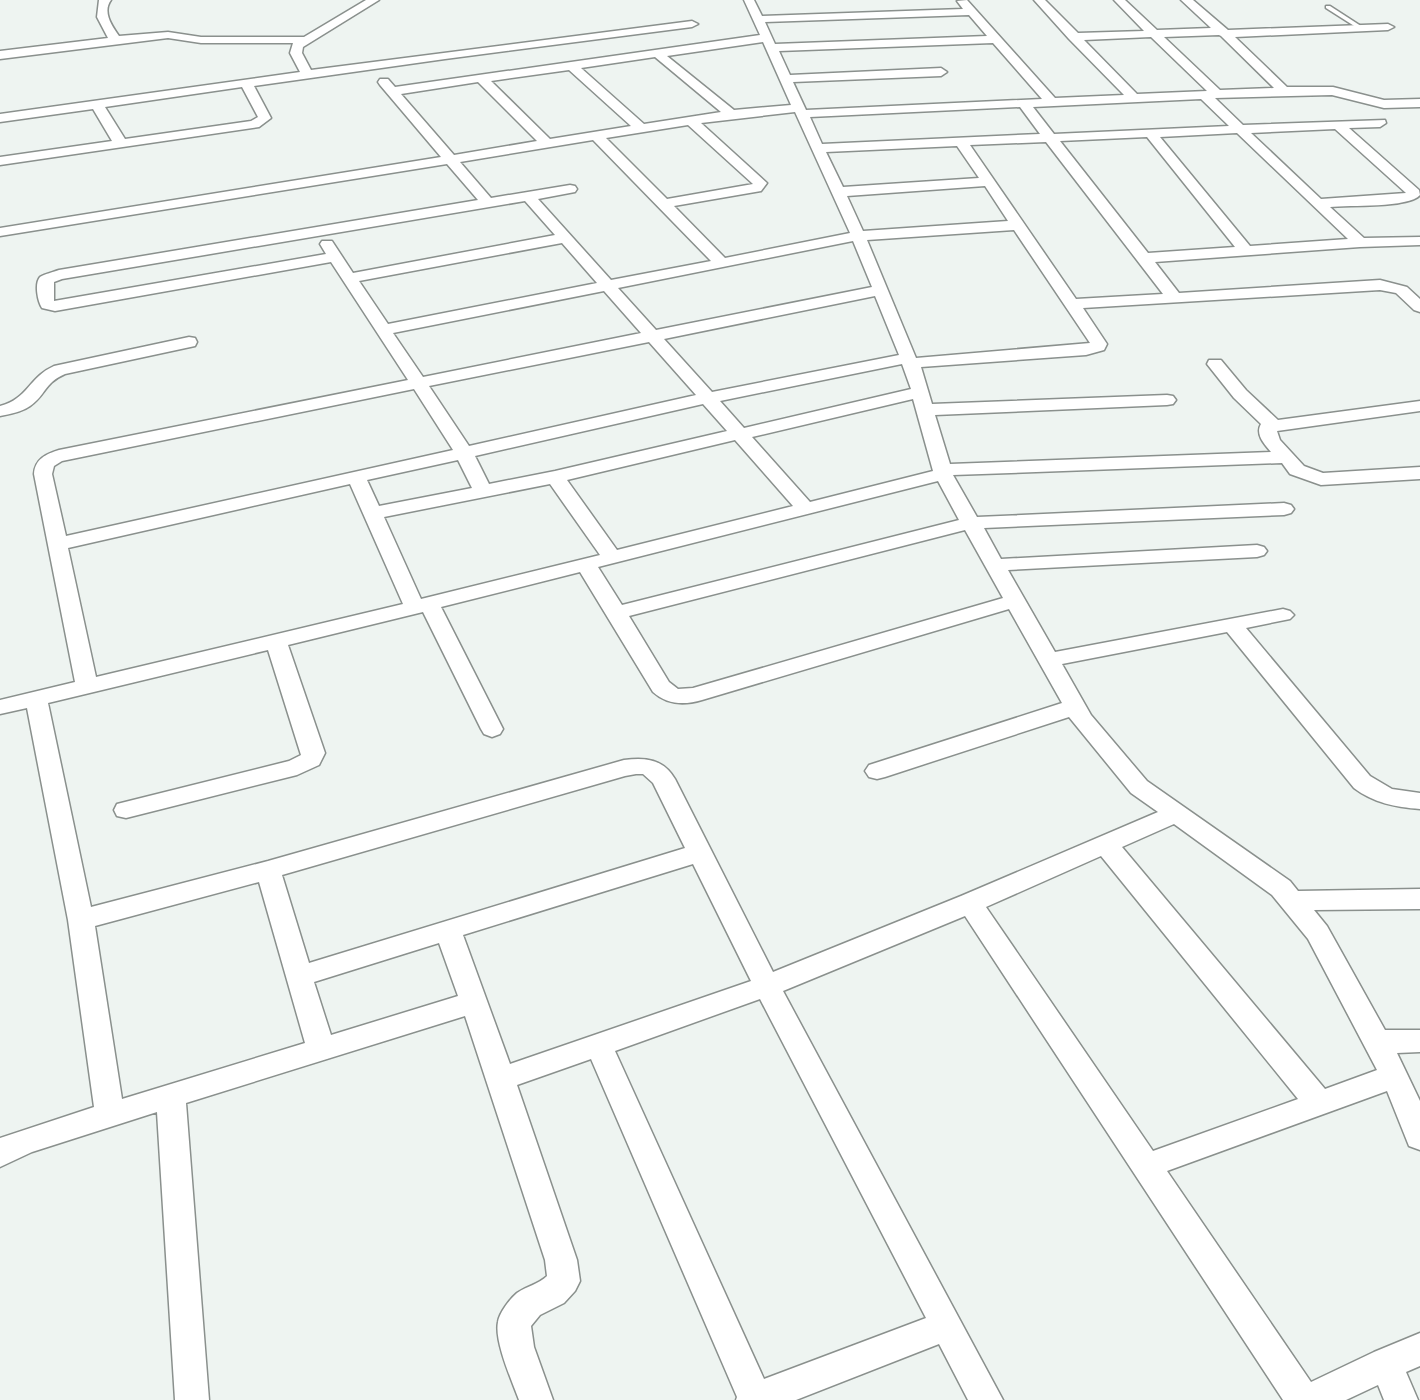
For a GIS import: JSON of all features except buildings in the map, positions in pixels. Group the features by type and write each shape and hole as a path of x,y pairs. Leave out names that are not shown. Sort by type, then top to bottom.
{"street":[{"path":"106,0 101,10 103,23 116,40"},
{"path":"308,75 296,53 297,46 374,0"},
{"path":"749,0 858,236 909,360 943,472 1082,719 1140,787 1281,888 1318,933 1395,1076 1420,1137"},
{"path":"962,0 1050,101"},
{"path":"1039,0 1133,97"},
{"path":"1119,0 1153,33 1241,130 1360,243"},
{"path":"1186,0 1223,32 1284,91"},
{"path":"758,19 973,12"},
{"path":"0,118 371,66 692,24"},
{"path":"1073,37 1388,27"},
{"path":"0,55 168,35 201,40 305,40"},
{"path":"392,91 656,53 769,43 997,40"},
{"path":"785,79 944,76 919,42"},
{"path":"656,53 731,114"},
{"path":"571,65 642,129"},
{"path":"371,66 488,203"},
{"path":"482,78 547,144"},
{"path":"0,161 260,122 265,118 246,83"},
{"path":"0,232 731,114 966,106 1284,91 1333,91 1384,104 1420,103"},
{"path":"956,92 966,106"},
{"path":"1023,103 1174,297"},
{"path":"97,104 121,144"},
{"path":"664,204 756,188 760,185 691,121"},
{"path":"817,148 1380,123"},
{"path":"1318,203 1402,198 1411,196 1414,193 1338,126"},
{"path":"1151,134 1246,251"},
{"path":"596,136 722,262"},
{"path":"58,544 708,398 909,360 1086,350 1098,346 1099,344 1073,304 962,143"},
{"path":"837,192 989,182"},
{"path":"335,257 55,306 48,305 46,302 46,280 59,275 319,233 570,189"},
{"path":"528,196 806,509"},
{"path":"383,330 858,236 1019,225"},
{"path":"319,233 464,453 483,491"},
{"path":"349,278 565,238"},
{"path":"1144,258 1360,243 1420,241"},
{"path":"1073,304 1380,285 1401,290 1420,307"},
{"path":"87,686 43,474 43,465 48,460 59,456 880,290"},
{"path":"0,410 20,406 28,401 41,380 60,370 189,342"},
{"path":"1215,364 1240,394 1273,425"},
{"path":"372,513 555,477 739,432 923,401 1167,400"},
{"path":"1420,406 1273,425 1268,427 1267,432 1297,470 1321,479 1420,473"},
{"path":"0,707 612,558 943,472 1287,457"},
{"path":"356,476 372,513 492,729"},
{"path":"555,477 612,558"},
{"path":"616,613 971,523 1284,509"},
{"path":"995,565 1257,551"},
{"path":"586,564 661,687 666,693 678,698 694,695 1015,601"},
{"path":"1049,660 1283,615"},
{"path":"1232,625 1362,782 1378,794 1396,799 1420,801"},
{"path":"126,810 297,766 311,759 313,753 276,641"},
{"path":"36,698 81,920 110,1114"},
{"path":"877,771 1075,707"},
{"path":"81,920 268,870 624,768 642,765 655,769 663,779 767,986 986,1400"},
{"path":"501,1079 767,986 970,903 1176,814"},
{"path":"1105,844 1319,1104"},
{"path":"299,976 701,852"},
{"path":"268,870 321,1050"},
{"path":"1292,901 1420,899"},
{"path":"970,903 1303,1400"},
{"path":"448,930 501,1079 560,1260 564,1281 553,1292 529,1304 514,1322 517,1347 536,1400"},
{"path":"0,1154 8,1148 25,1141 474,1002"},
{"path":"1376,1042 1420,1041"},
{"path":"599,1046 754,1400 946,1326"},
{"path":"1146,1166 1395,1076"},
{"path":"171,1096 192,1400"},
{"path":"1309,1400 1420,1349"},
{"path":"1386,1364 1401,1400"}],"lane":[{"path":"1328,7 1362,28"}]}
